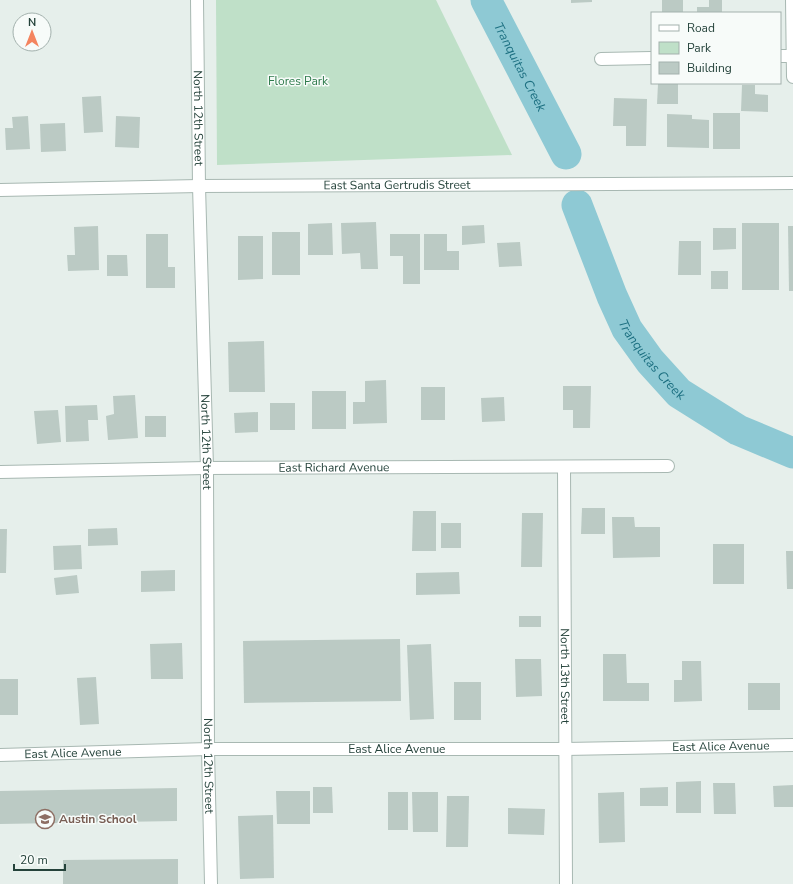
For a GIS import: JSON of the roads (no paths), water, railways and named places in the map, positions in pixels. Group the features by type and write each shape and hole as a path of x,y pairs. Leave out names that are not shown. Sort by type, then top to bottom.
{"street":[{"name":"North 12th Street","path":"197,0 199,186 207,468 208,750 211,884"},
{"path":"792,0 793,77"},
{"path":"781,56 793,56"},
{"path":"601,59 651,58"},
{"name":"East Santa Gertrudis Street","path":"0,190 199,186 793,183"},
{"name":"East Richard Avenue","path":"0,472 207,468 668,466"},
{"name":"North 13th Street","path":"564,467 566,884"},
{"name":"East Alice Avenue","path":"0,755 208,750 565,749 793,745"}],"waterway":[{"name":"Tranquitas Creek","path":"486,0 566,154"},
{"name":"Tranquitas Creek","path":"577,205 612,296 627,329 650,361 679,393 738,430 793,453"}],"place":[{"name":"Austin School","path":"45,819"}],"park label":[{"name":"Flores Park","path":"298,81"}]}
